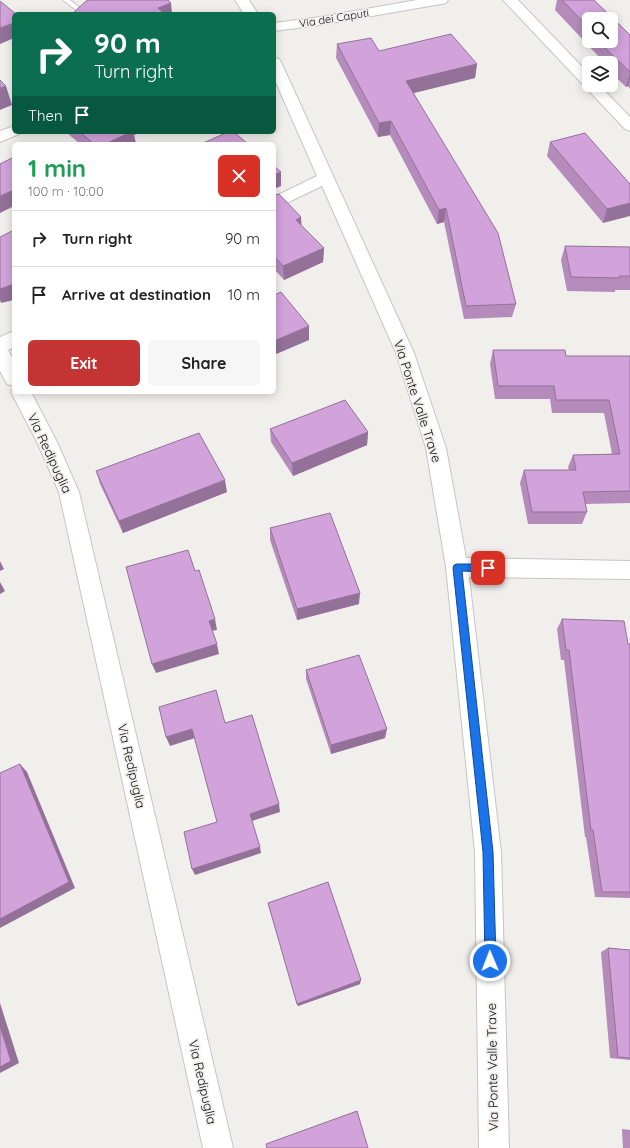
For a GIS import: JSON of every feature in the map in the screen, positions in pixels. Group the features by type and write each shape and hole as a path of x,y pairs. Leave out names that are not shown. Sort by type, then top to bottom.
{"street":[{"path":"242,0 250,12"},
{"name":"Via dei Caputi","path":"276,26 320,21 441,0"},
{"path":"510,0 582,76"},
{"name":"Via Ponte Valle Trave","path":"276,67 405,353 436,448 457,568 488,852 494,1148"},
{"path":"598,92 630,126"},
{"path":"0,137 12,132"},
{"path":"276,203 325,178"},
{"path":"0,346 12,339"},
{"path":"0,353 12,375"},
{"name":"Via Redipuglia","path":"22,394 47,442 69,492 218,1148"},
{"path":"457,568 630,570"}],"lane":[{"path":"66,0 82,12"}],"building":[{"path":"168,0 171,3 158,8 163,12 74,12 86,1"},
{"path":"562,0 594,0 606,12 582,12 582,21"},
{"path":"0,1 14,12 12,12 12,24 0,28"},
{"path":"618,23 630,35 630,72 618,60 618,56 613,56 605,48 618,48"},
{"path":"451,34 477,64 406,81 498,233 516,304 466,306 446,208 439,210 391,121 379,123 337,44 371,38 379,51"},
{"path":"0,80 6,86 0,88"},
{"path":"585,133 630,184 630,203 607,209 550,142"},
{"path":"82,134 127,134 109,142 92,142"},
{"path":"224,134 236,134 246,142 206,142"},
{"path":"12,158 12,191 0,196 0,164"},
{"path":"276,168 281,172 276,174"},
{"path":"279,194 301,217 296,220 324,248 283,266 276,258 276,195"},
{"path":"12,231 12,285 0,289 0,237"},
{"path":"565,246 630,247 630,276 619,276 620,278 571,277"},
{"path":"281,292 309,326 276,340 276,294"},
{"path":"493,350 565,350 566,356 630,356 630,491 583,492 587,512 532,512 524,470 576,470 573,455 620,454 609,400 556,400 554,386 498,386"},
{"path":"345,400 368,432 292,463 270,429"},
{"path":"199,433 225,480 119,521 96,471"},
{"path":"330,513 360,593 297,609 270,528"},
{"path":"188,550 195,571 199,570 215,619 209,621 217,644 152,664 126,567"},
{"path":"562,619 624,621 628,644 630,644 630,892 602,892 593,830 591,830 569,650 566,650"},
{"path":"359,655 387,729 331,745 306,670"},
{"path":"216,690 225,723 252,715 279,804 250,814 260,847 192,869 184,832 217,822 192,729 166,737 159,707"},
{"path":"20,764 69,882 0,919 0,773"},
{"path":"328,882 361,980 297,1004 268,903"},
{"path":"608,948 630,950 630,1058 618,1057"},
{"path":"0,1026 11,1061 0,1067"},
{"path":"357,1111 368,1148 267,1148 266,1144"}],"route":[{"path":"488,568 457,568 488,852 490,961"}]}
